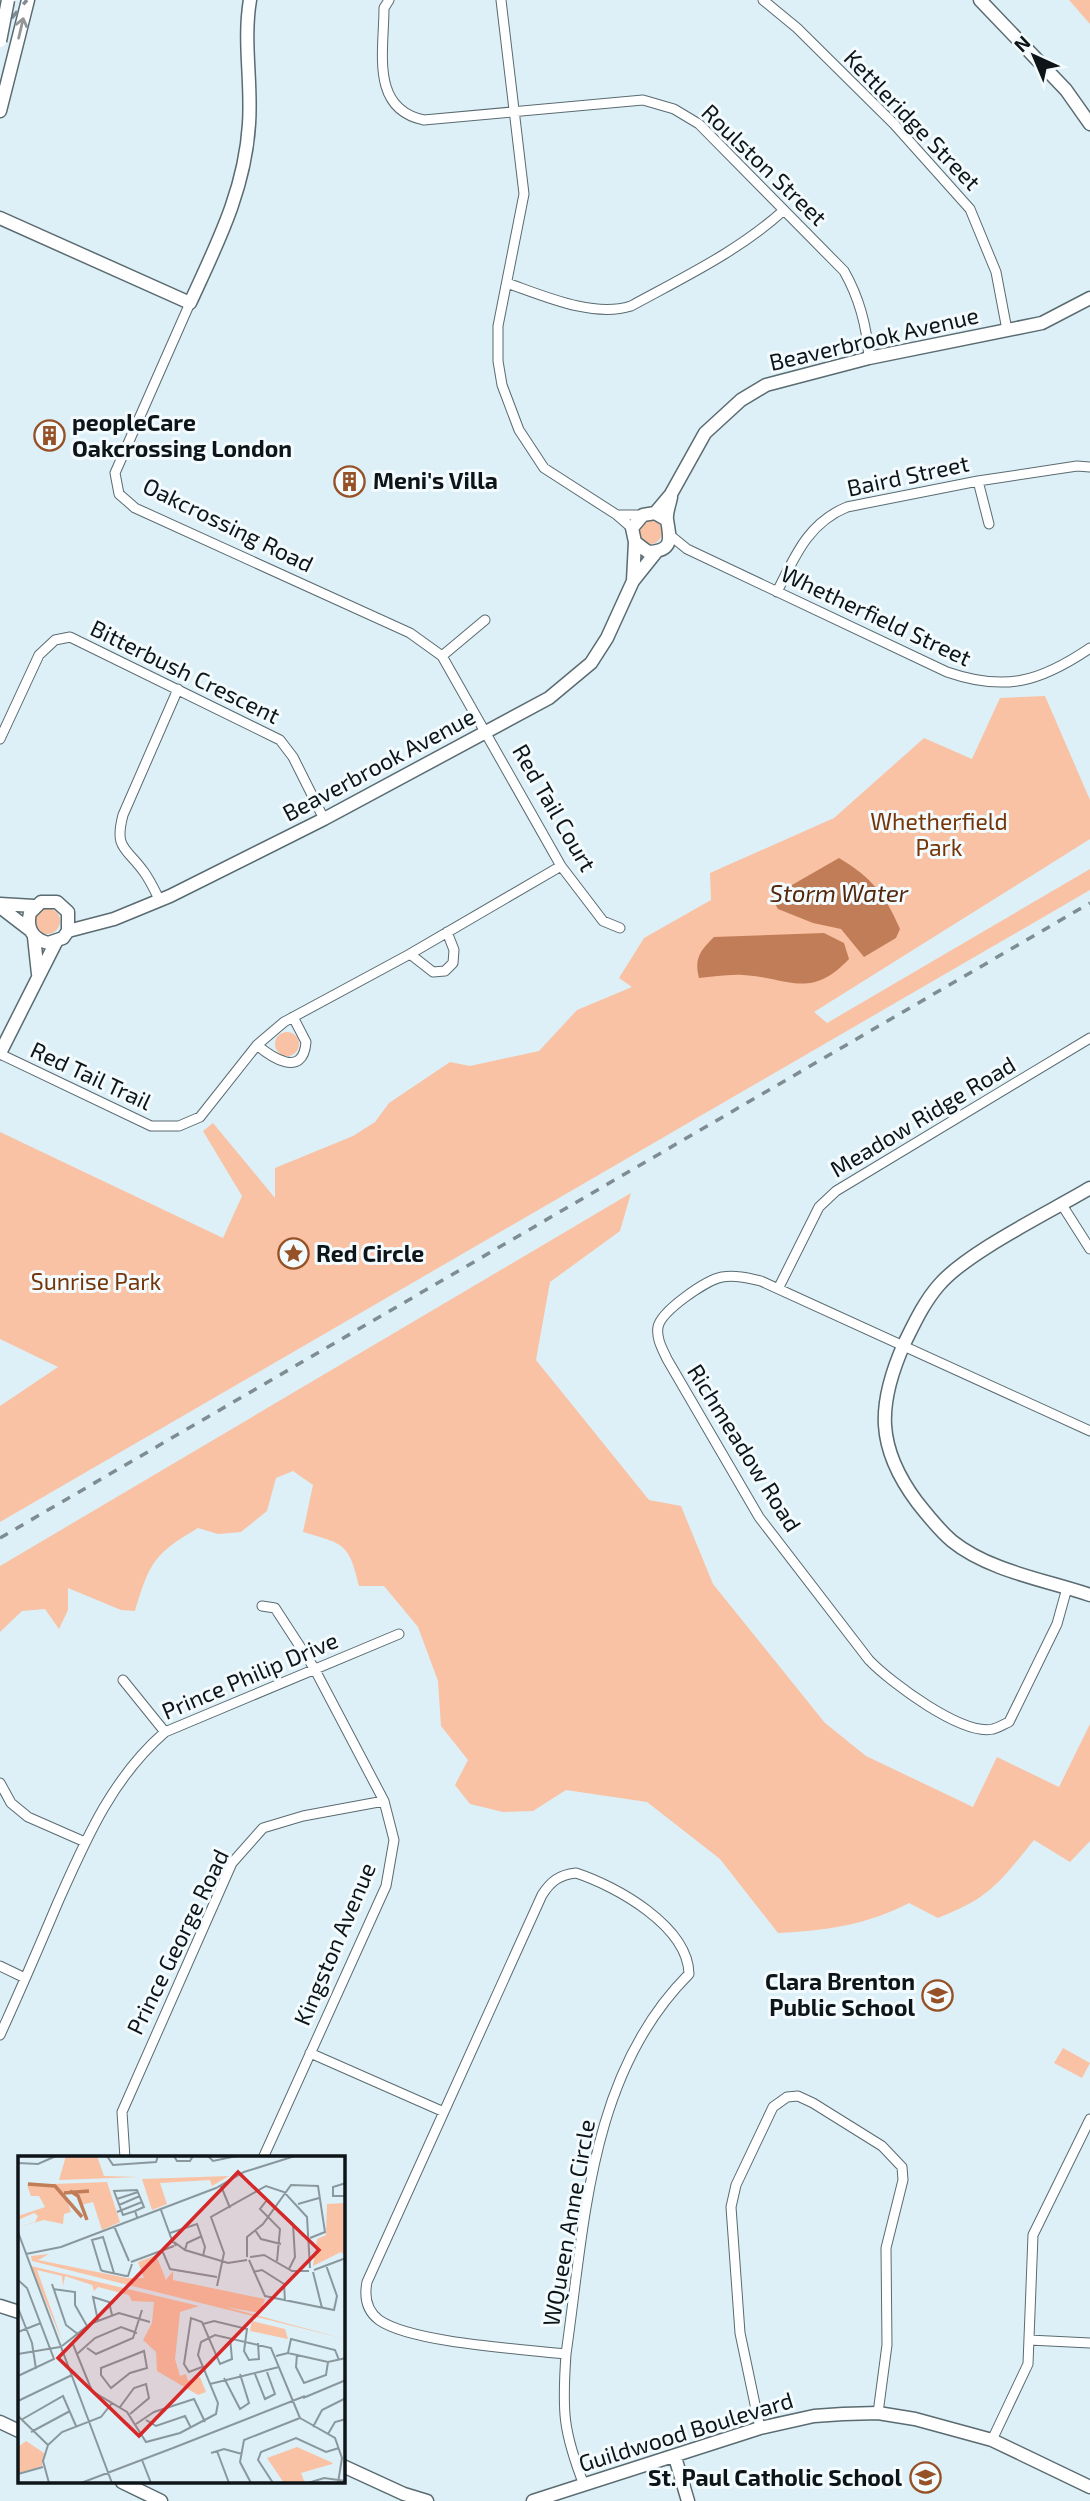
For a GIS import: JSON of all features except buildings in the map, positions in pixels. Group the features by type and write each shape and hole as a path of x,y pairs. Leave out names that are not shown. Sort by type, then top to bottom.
{"street":[{"path":"0,41 8,0"},
{"path":"0,111 28,0"},
{"name":"Oakcrossing Road","path":"250,0 247,50 250,123 243,176 234,208 115,473 120,494 135,508 410,633 442,656 488,732"},
{"name":"Roulston Street","path":"389,0 384,8 384,81 391,100 404,114 424,120 643,100 674,108 699,124 844,271 857,294 865,323 869,358"},
{"path":"501,0 524,194 498,326 498,361 502,385 519,430 544,468 617,515 632,528 635,542 648,552 660,550 671,536 667,520 649,514 617,515"},
{"name":"Kettleridge Street","path":"763,0 797,28 894,124 970,209 996,272 1007,330"},
{"path":"980,0 1066,90 1090,124"},
{"path":"508,283 596,309 617,310 631,306 730,252 754,236 784,209"},
{"path":"0,218 190,303"},
{"name":"Beaverbrook Avenue","path":"649,514 671,494 705,433 741,400 766,385 869,358 1042,323 1090,298"},
{"name":"Baird Street","path":"777,592 802,541 830,514 847,507 978,481 1077,466 1090,467"},
{"path":"978,481 989,524"},
{"name":"Beaverbrook Avenue","path":"667,520 671,494"},
{"path":"632,528 649,514"},
{"name":"Whetherfield Street","path":"671,536 687,549 777,592 947,672 977,682 1025,681 1057,668 1090,648"},
{"name":"Beaverbrook Avenue","path":"633,581 635,542"},
{"name":"Whetherfield Street","path":"660,550 687,549"},
{"name":"Beaverbrook Avenue","path":"68,931 114,919 160,901 324,819 549,698 591,663 607,638 633,581 660,550"},
{"path":"442,656 485,620"},
{"name":"Bitterbush Crescent","path":"0,739 39,655 55,640 70,637 280,740 293,757 324,819"},
{"path":"160,901 144,871 124,850 118,834 123,815 178,689"},
{"name":"Red Tail Court","path":"488,732 561,866 603,921 620,929"},
{"name":"Red Tail Trail","path":"0,1054 151,1126 179,1126 200,1117 257,1045 293,1017 410,954 561,866"},
{"path":"0,906 34,906 49,900 93,923"},
{"path":"0,906 32,933 48,943 56,942"},
{"path":"34,906 28,922 38,974"},
{"path":"0,1054 38,974 56,942 68,931 68,912"},
{"path":"410,954 433,972 445,971 453,963 454,950 447,932"},
{"path":"257,1045 277,1061 290,1063 296,1059 302,1054 306,1042 293,1017"},
{"name":"Meadow Ridge Road","path":"779,1287 818,1207 836,1191 1090,1038"},
{"path":"1090,1188 954,1271 939,1285 922,1310 889,1378 884,1418 890,1457 903,1483 928,1517 953,1542 976,1556 1090,1595"},
{"path":"1062,1205 1090,1249"},
{"name":"Richmeadow Road","path":"1067,1588 1057,1624 1009,1722 994,1729 977,1729 914,1698 888,1680 759,1517 659,1343 658,1328 663,1315 719,1277 738,1276 779,1287 1090,1430"},
{"name":"Kingston Avenue","path":"262,1606 275,1608 314,1668 384,1801 394,1840 386,1886 264,2156"},
{"name":"Prince Philip Drive","path":"0,2035 85,1842 119,1781 141,1752 165,1732 399,1634"},
{"path":"123,1680 165,1732"},
{"path":"0,1783 11,1802 29,1817 85,1842"},
{"name":"Prince George Road","path":"125,2156 122,2112 232,1863 263,1828 303,1816 384,1801"},
{"name":"WQueen Anne Circle","path":"576,1873 630,1895 680,1944 689,1960 689,1974 667,1996 642,2030 600,2129 566,2354 416,2335 380,2320 369,2309 364,2297 366,2282 444,2112 551,1882 562,1875 576,1873"},
{"path":"0,1966 25,1978"},
{"path":"310,2053 444,2112"},
{"path":"760,2428 740,2333 731,2207 736,2185 764,2124 773,2107 787,2097 798,2096 813,2103 882,2147 902,2167 903,2180 886,2248 887,2346 878,2413"},
{"path":"992,2440 1028,2364 1032,2235 1090,2119"},
{"path":"0,2306 18,2312"},
{"path":"1029,2340 1090,2343"},
{"path":"566,2354 563,2407 567,2441 584,2485"},
{"name":"Guildwood Boulevard","path":"533,2501 760,2428 814,2416 878,2413 915,2419 992,2440 1090,2487"},
{"path":"0,2422 18,2431"},
{"path":"674,2457 688,2501"},
{"path":"345,2467 404,2494 427,2501"},
{"path":"126,2484 160,2501"}],"green space":[{"path":"1069,0 1090,0 1090,24"},
{"path":"650,520 659,523 662,532 659,541 650,544 641,541 638,532 641,523"},
{"path":"1045,696 1090,800 1090,839 814,1012 827,1023 1090,869 1090,890 0,1522 0,1406 58,1367 0,1339 0,1132 223,1238 242,1196 203,1131 213,1123 275,1198 275,1168 353,1136 375,1122 389,1103 450,1062 470,1066 539,1051 577,1010 632,987 619,978 644,938 711,900 710,873 834,818 924,738 972,759 1000,698"},
{"path":"47,908 56,912 60,921 56,930 47,934 38,930 34,921 38,912"},
{"path":"287,1032 296,1035 299,1044 296,1053 287,1056 278,1053 275,1044 278,1035"},
{"path":"631,1193 620,1231 550,1282 536,1360 649,1500 681,1506 713,1584 825,1723 866,1756 973,1807 997,1757 1059,1787 1090,1724 1090,1841 1070,1862 1034,1840 1012,1867 982,1896 938,1918 909,1903 877,1917 845,1926 778,1933 720,1859 647,1802 566,1790 533,1811 503,1812 470,1804 455,1785 468,1760 441,1726 438,1681 418,1627 384,1586 359,1586 352,1561 342,1547 303,1532 313,1485 293,1471 276,1478 267,1511 241,1532 218,1534 198,1528 172,1545 150,1570 135,1611 121,1610 68,1588 68,1610 59,1629 45,1609 22,1611 0,1632 0,1566"},
{"path":"1063,2048 1090,2063 1082,2078 1054,2063"}],"water":[{"name":"Storm Water","path":"839,858 876,888 889,906 900,929 896,938 864,957 841,929 813,923 778,909 771,897"},
{"name":"Storm Water","path":"824,933 844,943 849,959 823,979 799,984 743,975 699,978 699,955 714,937"}],"railway":[{"path":"0,32 27,0"},
{"path":"0,1538 1090,903"}],"place":[{"name":"peopleCare Oakcrossing London","path":"49,436"},
{"name":"Meni's Villa","path":"350,481"},
{"name":"Red Circle","path":"293,1254"},
{"name":"Clara Brenton Public School","path":"938,1995"},
{"name":"St. Paul Catholic School","path":"925,2478"}],"park label":[{"name":"Whetherfield Park","path":"939,835"},
{"name":"Sunrise Park","path":"96,1282"}]}
